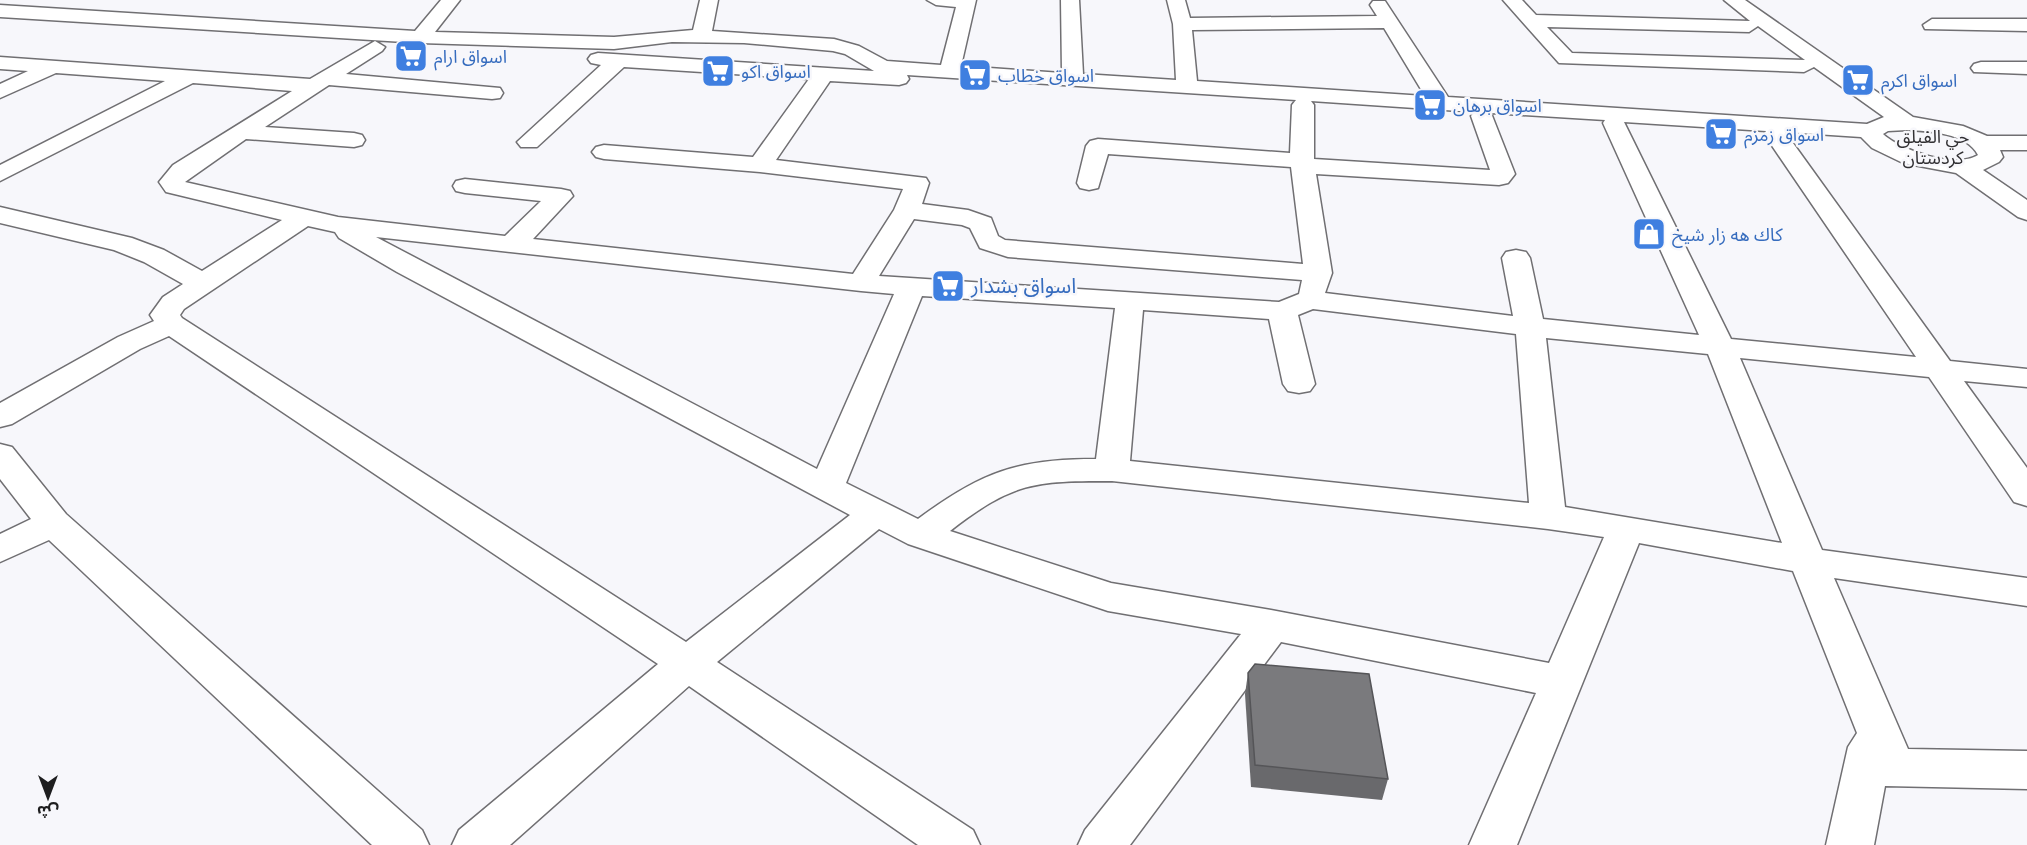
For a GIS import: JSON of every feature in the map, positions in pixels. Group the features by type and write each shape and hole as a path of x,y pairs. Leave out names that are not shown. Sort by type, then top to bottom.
{"street":[{"path":"420,37 451,0"},
{"path":"702,35 709,0"},
{"path":"936,0 966,1 949,72"},
{"path":"1070,0 1073,79"},
{"path":"1176,0 1182,24 1187,86"},
{"path":"1376,0 1440,102"},
{"path":"1512,0 1566,59 1804,66"},
{"path":"1,20 375,48 609,54 702,35 834,45 852,50 870,71 1303,105 1774,134 1877,132 1907,123 1948,129 1981,143 1988,148 1991,157 1982,163 1962,166 1912,158 1892,151 1877,132 1804,66 1713,0"},
{"path":"1733,0 1907,123"},
{"path":"1,20 27,12 420,37 823,75 894,68 1877,132"},
{"path":"1532,21 1749,26"},
{"path":"1182,24 1391,22"},
{"path":"1937,33 2025,39"},
{"path":"375,48 182,170 171,182 175,187 338,225 861,283 1282,311 1314,287"},
{"path":"529,142 609,54"},
{"path":"0,63 187,78 321,82 492,93"},
{"path":"0,92 56,66"},
{"path":"1980,68 2027,68"},
{"path":"760,165 823,75"},
{"path":"0,174 187,78"},
{"path":"1303,105 1303,163 1314,287"},
{"path":"1089,183 1098,146 1498,178 1503,174 1482,116"},
{"path":"1614,123 1719,345 1875,723 1880,767 1851,845"},
{"path":"242,132 354,140"},
{"path":"1774,134 2027,494"},
{"path":"1981,143 2027,143"},
{"path":"604,153 760,165 917,183 918,187 907,210 861,283"},
{"path":"1962,166 2027,213"},
{"path":"465,186 561,195 512,244"},
{"path":"907,210 968,218 982,224 985,241 991,246 1008,249 1314,287 1530,327 2027,378"},
{"path":"0,215 123,244 154,256 204,284"},
{"path":"302,218 173,303 165,315 171,324 687,663 956,845"},
{"path":"338,225 407,266 826,488 921,535 1108,597 1271,625 1562,682"},
{"path":"1516,258 1530,327 1548,517"},
{"path":"826,488 912,285"},
{"path":"1112,470 1130,300"},
{"path":"1282,311 1299,384"},
{"path":"0,417 129,343 171,324"},
{"path":"0,455 53,523 405,845"},
{"path":"921,535 998,483 1029,474 1066,470 1112,470 1548,517 1626,528 1808,561 2027,592"},
{"path":"476,845 687,663 877,512"},
{"path":"0,549 53,523"},
{"path":"1493,845 1626,528"},
{"path":"1102,845 1271,625"},
{"path":"1880,767 2027,770"}],"building":[{"path":"1255,664 1369,674 1388,779 1255,765 1248,673"}],"place":[{"name":"اسواق ارام","path":"411,56"},
{"name":"اسواق اكو","path":"718,71"},
{"name":"اسواق خطاب","path":"975,75"},
{"name":"اسواق اكرم","path":"1858,80"},
{"name":"اسواق برهان","path":"1430,105"},
{"name":"اسواق زمزم","path":"1721,134"},
{"name":"كاك هه زار شيخ","path":"1649,234"},
{"name":"اسواق بشدار","path":"948,286"}],"district":[{"name":"حي الفيلق كردستان","path":"1933,146"}]}
